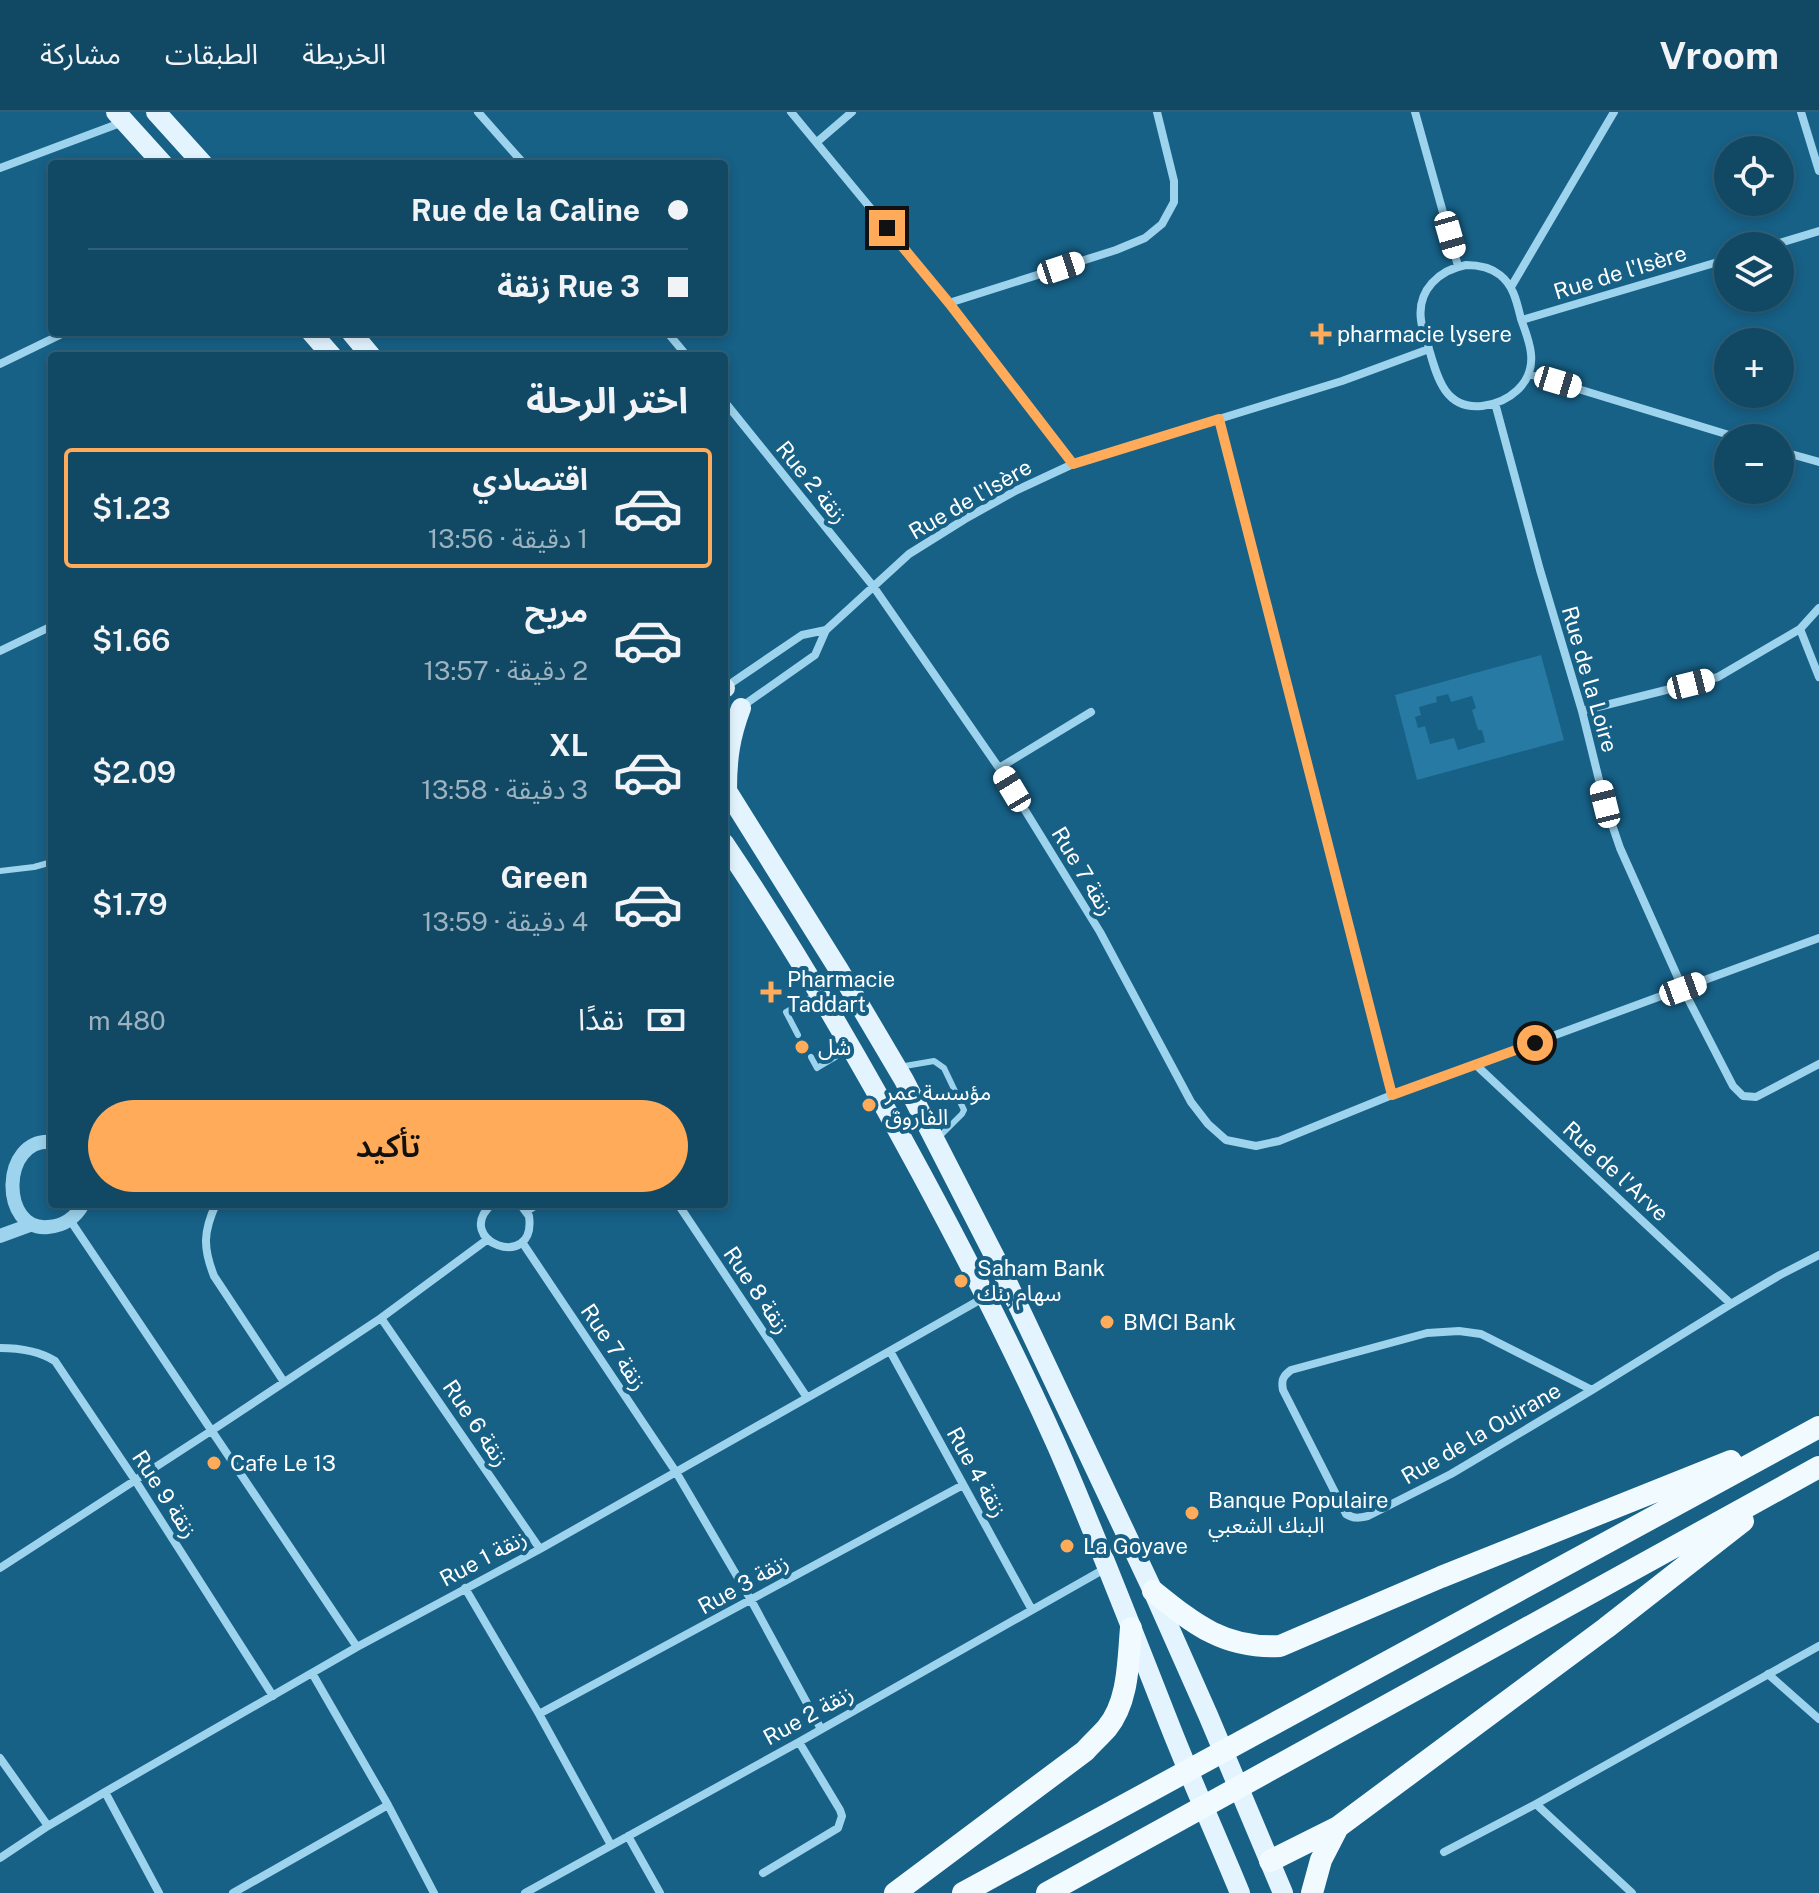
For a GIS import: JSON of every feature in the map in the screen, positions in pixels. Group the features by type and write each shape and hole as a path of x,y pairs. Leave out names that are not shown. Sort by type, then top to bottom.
{"highway":[{"path":"1153,1591 1210,1633 1237,1643 1259,1647 1280,1646 1441,1577 1819,1426"},
{"path":"963,1893 1819,1426"},
{"path":"1047,1893 1819,1467"},
{"path":"1270,1861 1338,1827 1606,1628 1796,1480"},
{"path":"895,1893 1085,1751 1109,1725 1121,1701 1127,1679 1131,1628"},
{"path":"1312,1893 1321,1860 1338,1827"}],"main road":[{"path":"156,112 199,160"},
{"path":"120,117 159,160"},
{"path":"314,336 328,352"},
{"path":"354,336 368,352"},
{"path":"728,754 732,713"},
{"path":"728,793 897,1067 935,1141 1043,1357 1153,1591 1283,1893"},
{"path":"728,849 879,1094 986,1296 1056,1445 1108,1567 1240,1893"}],"street":[{"path":"478,112 520,160"},
{"path":"791,112 949,303 1073,464"},
{"path":"817,142 852,112"},
{"path":"949,303 1116,250 1145,238 1162,224 1174,202 1174,181 1157,112"},
{"path":"1415,112 1458,266"},
{"path":"1511,287 1614,112"},
{"path":"1801,112 1819,171"},
{"path":"0,168 120,117"},
{"path":"1794,239 1819,231"},
{"name":"Rue de l'Isère","path":"1522,320 1714,263"},
{"path":"1481,265 1503,277 1511,287 1531,353 1529,374 1519,390 1508,398 1482,406 1467,405 1451,397 1442,386 1421,320 1423,297 1436,277 1458,266 1481,265"},
{"path":"0,364 58,336"},
{"path":"670,336 684,352"},
{"name":"Rue de l'Isère","path":"732,713 815,655 826,630 909,554 1017,490 1073,464 1342,381 1429,349"},
{"path":"1529,374 1714,430"},
{"name":"Rue de la Loire","path":"1495,403 1582,711 1605,804 1620,848 1683,989 1733,1086 1743,1096 1756,1097 1819,1064"},
{"name":"Rue 2 زنقة","path":"728,406 873,586"},
{"path":"1219,419 1392,1095 1819,938"},
{"path":"1794,455 1819,462"},
{"name":"Rue 7 زنقة","path":"873,586 999,768 1100,932 1191,1102 1208,1124 1226,1140 1256,1146 1279,1141 1392,1095"},
{"path":"1582,711 1718,677 1800,629 1819,608"},
{"path":"0,651 48,628"},
{"path":"1800,629 1819,677"},
{"name":"Rue de l'Isère","path":"728,685 802,635 826,630"},
{"path":"999,768 1091,712"},
{"name":"Rue de l'Arve","path":"1476,1065 1731,1304"},
{"path":"48,1142 25,1146 12,1157 4,1172 1,1189 5,1200 19,1219 44,1228 70,1220 81,1208"},
{"path":"214,1208 208,1219 206,1238 207,1257 214,1276 284,1382"},
{"path":"488,1208 482,1219 484,1233 498,1247 505,1248 522,1242 530,1227 523,1208"},
{"name":"Rue 8 زنقة","path":"681,1208 806,1396"},
{"path":"70,1220 357,1647"},
{"path":"0,1236 30,1225"},
{"path":"0,1568 381,1318 488,1239"},
{"name":"Rue 7 زنقة","path":"522,1242 676,1472 751,1600 821,1729"},
{"name":"Rue de la Ouirane","path":"1592,1390 1481,1334 1459,1331 1427,1333 1291,1370 1281,1384 1346,1514 1352,1518 1368,1516 1451,1474 1592,1390 1731,1304 1819,1255"},
{"name":"Rue 1 زنقة","path":"0,1858 105,1792 357,1647 540,1549 986,1296"},
{"name":"Rue 6 زنقة","path":"381,1318 540,1549"},
{"name":"Rue 9 زنقة","path":"0,1348 44,1354 55,1361 273,1696"},
{"name":"Rue 4 زنقة","path":"890,1351 1032,1610"},
{"name":"Rue 3 زنقة","path":"539,1714 963,1485"},
{"name":"Rue 2 زنقة","path":"525,1893 1108,1567"},
{"path":"465,1588 611,1845"},
{"path":"1444,1852 1819,1646"},
{"path":"312,1673 388,1805 434,1893"},
{"path":"1768,1674 1819,1719"},
{"path":"763,1873 838,1828 842,1822 840,1810 799,1742"},
{"path":"0,1758 48,1826"},
{"path":"105,1792 159,1893"},
{"path":"1536,1804 1632,1893"},
{"path":"233,1893 388,1805"},
{"path":"628,1836 660,1893"}],"lane":[{"path":"0,871 48,863"},
{"path":"798,1035 786,1012 818,993"},
{"path":"811,1057 817,1068 851,1048"},
{"path":"897,1067 934,1061 944,1068 964,1110 935,1141"}],"shaded area":[{"path":"1541,655 1564,740 1417,780 1395,695","holes":["1448,694 1451,702 1472,696 1476,708 1472,710 1485,742 1458,750 1454,738 1430,744 1425,726 1418,728 1415,717 1421,715 1419,707 1437,702 1436,697"]}],"place":[{"name":"pharmacie lysere","path":"1321,334"},
{"name":"Pharmacie Taddart","path":"771,992"},
{"name":"شل","path":"802,1047"},
{"name":"مؤسسة عمر الفاروق","path":"869,1105"},
{"name":"Saham Bank سهام بنك","path":"961,1281"},
{"name":"BMCI Bank","path":"1107,1322"},
{"name":"Cafe Le 13","path":"214,1463"},
{"name":"Banque Populaire البنك الشعبي","path":"1192,1513"},
{"name":"La Goyave","path":"1067,1546"}],"route":[{"path":"887,228 1073,464 1219,419 1392,1095 1535,1043"}]}
